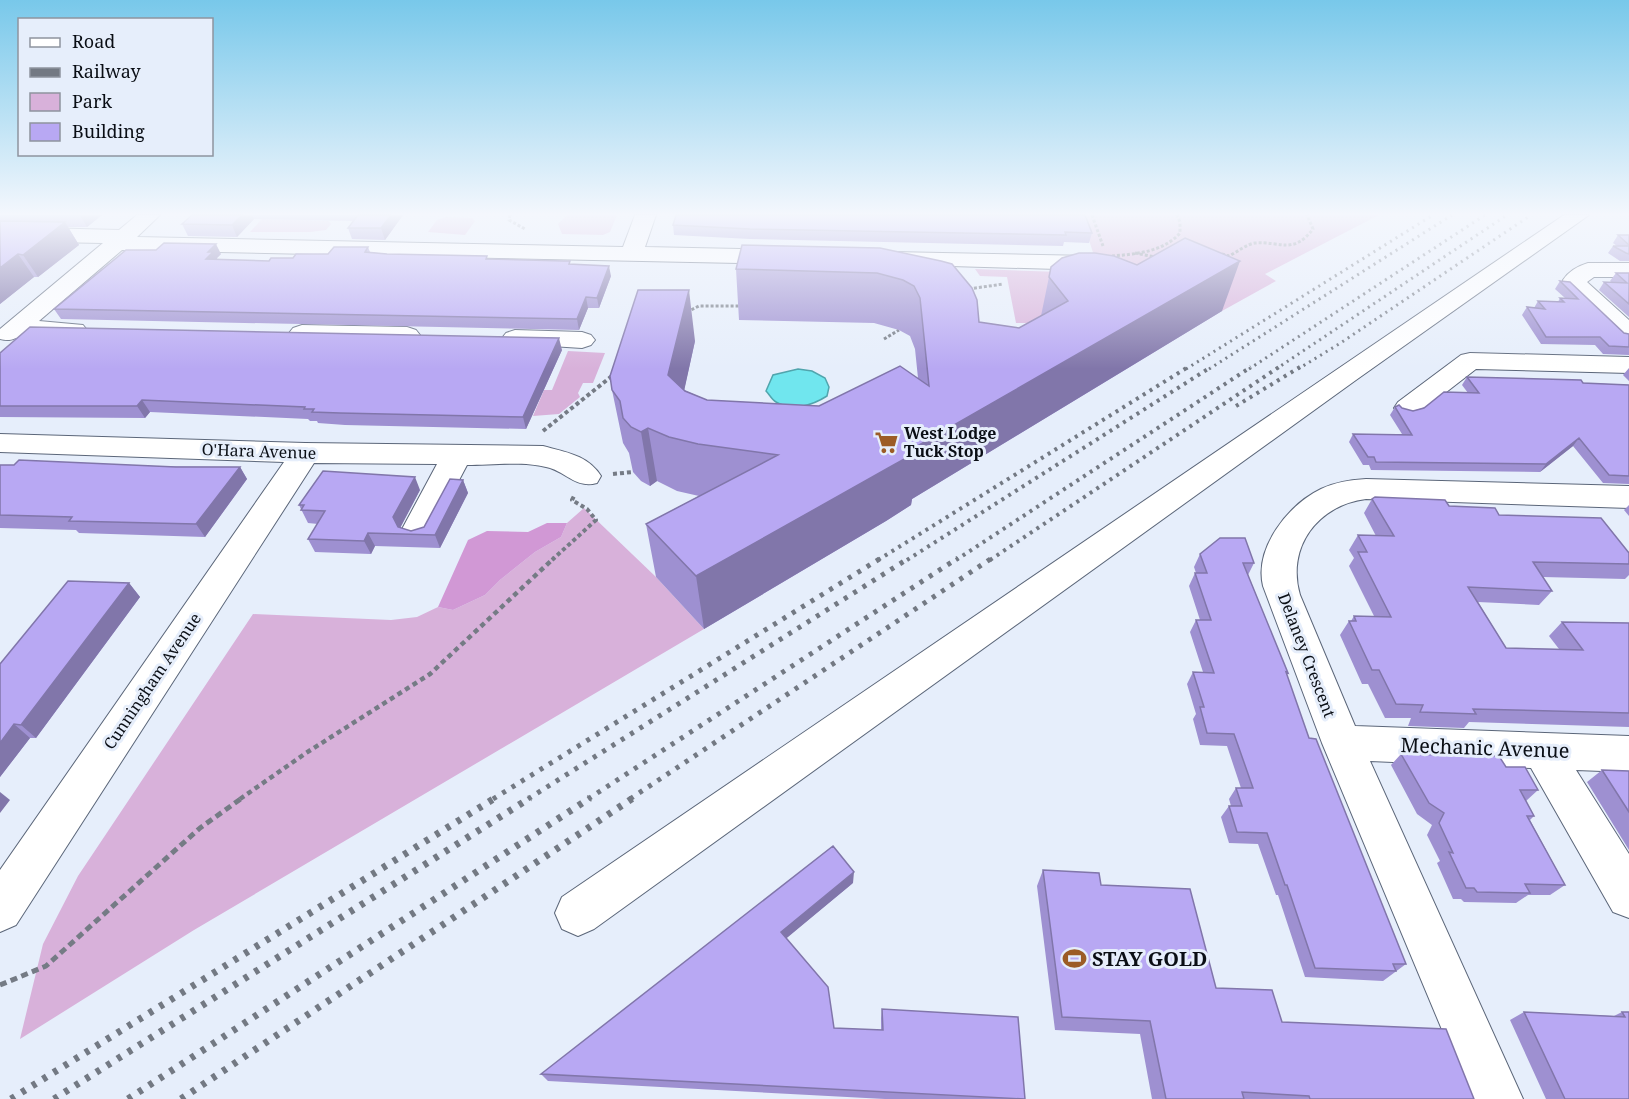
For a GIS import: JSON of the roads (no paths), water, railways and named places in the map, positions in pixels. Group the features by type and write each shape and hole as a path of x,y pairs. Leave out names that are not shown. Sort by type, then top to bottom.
{"street":[{"path":"8,335 90,266"},
{"path":"934,266 963,270 1008,266"},
{"path":"578,913 1504,266"},
{"path":"1629,270 1588,270 1575,280 1576,285 1629,334"},
{"path":"8,335 98,330"},
{"path":"284,333 434,336"},
{"path":"491,338 582,340"},
{"path":"1408,408 1470,361 1629,365"},
{"name":"O'Hara Avenue","path":"0,443 305,453 543,456 569,463 586,476"},
{"name":"Cunningham Avenue","path":"0,909 14,866 305,453"},
{"path":"417,531 456,456"},
{"name":"Delaney Crescent","path":"1497,1099 1342,743 1282,595 1278,573 1281,553 1286,539 1298,523 1324,502 1343,492 1366,489 1629,497"},
{"name":"Mechanic Avenue","path":"1342,743 1629,754"},
{"path":"1543,751 1629,896"}],"water":[{"path":"798,369 812,371 825,378 829,387 827,396 795,407 782,405 775,401 766,391 773,375"}],"railway":[{"path":"1186,369 1351,266"},
{"path":"1209,369 1371,266"},
{"path":"1249,369 1406,266"},
{"path":"1279,367 1430,266"},
{"path":"1298,369 1455,266"},
{"path":"878,560 1188,367"},
{"path":"907,560 1211,367"},
{"path":"956,560 1251,367"},
{"path":"990,560 1279,367"},
{"path":"1236,406 1300,367"},
{"path":"493,799 881,558"},
{"path":"528,799 909,558"},
{"path":"588,799 958,558"},
{"path":"630,799 992,558"},
{"path":"11,1099 495,798"},
{"path":"54,1099 530,798"},
{"path":"128,1099 590,798"},
{"path":"181,1099 633,798"}],"place":[{"name":"West Lodge Tuck Stop","path":"886,442"},
{"name":"STAY GOLD","path":"1074,959"}]}
